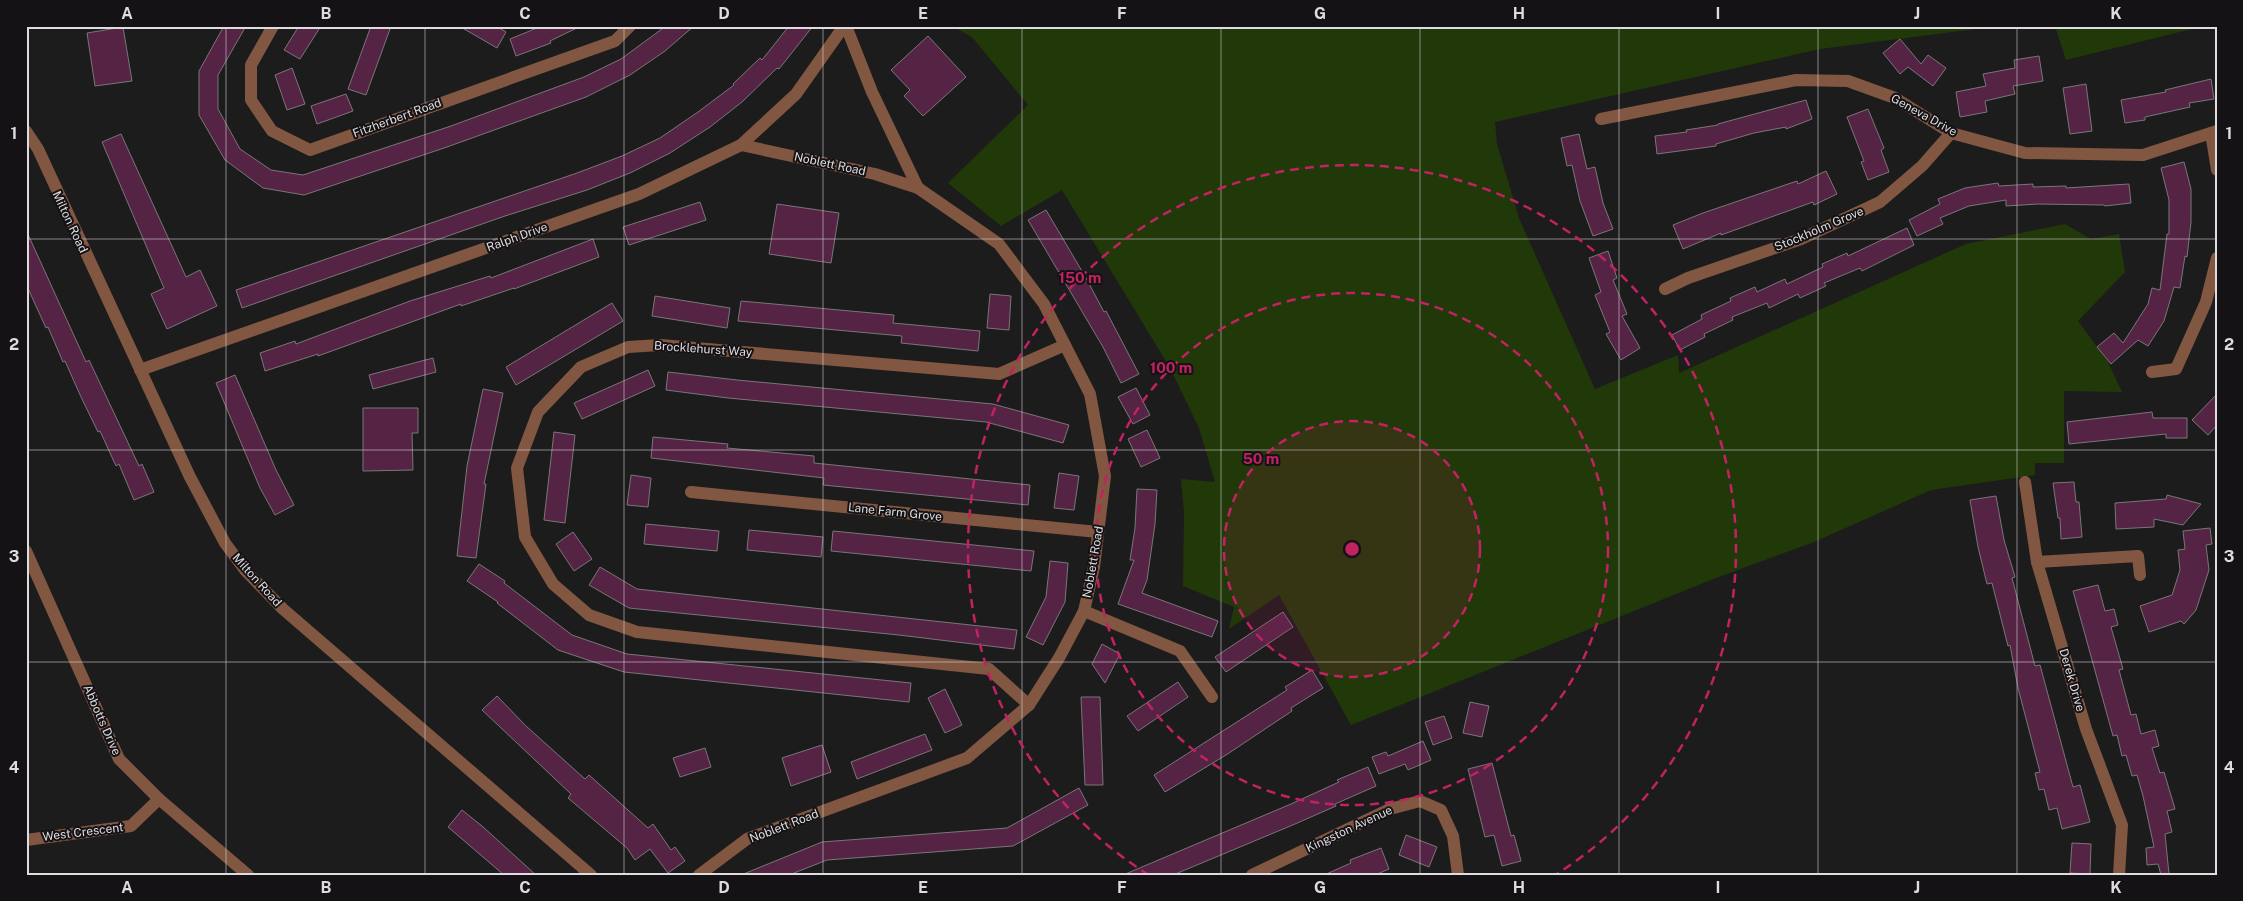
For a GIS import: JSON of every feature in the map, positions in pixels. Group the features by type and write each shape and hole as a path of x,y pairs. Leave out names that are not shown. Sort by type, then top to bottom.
{"street":[{"name":"Fitzherbert Road","path":"273,26 251,65 252,100 272,131 310,150 615,41 630,26"},
{"name":"Ralph Drive","path":"140,370 639,194 741,145 796,94 845,26"},
{"name":"Noblett Road","path":"845,26 872,92 918,188"},
{"name":"Geneva Drive","path":"1601,119 1796,80 1848,81 1896,98 1951,134 2025,153 2143,155 2214,132"},
{"name":"Milton Road","path":"26,131 38,149 190,477 225,543 245,570 283,610 591,875"},
{"path":"2214,132 2217,170"},
{"name":"Stockholm Grove","path":"1665,289 1688,278 1800,239 1880,202 1922,166 1951,134"},
{"name":"Noblett Road","path":"699,875 747,840 966,758 1029,704 1059,658 1084,611 1094,567 1105,476 1090,394 1044,304 998,244 918,188 875,174 741,145"},
{"path":"2152,372 2176,369 2206,302 2217,258"},
{"name":"Brocklehurst Way","path":"1029,704 989,669 637,632 589,615 553,584 525,537 517,468 538,412 581,367 628,347 660,345 998,374 1065,345"},
{"name":"Derek Drive","path":"2025,482 2037,562 2086,729 2122,825 2119,875"},
{"name":"Lane Farm Grove","path":"691,492 1098,532"},
{"name":"Abbotts Drive","path":"26,551 119,759 160,799 248,875"},
{"path":"2037,562 2138,556 2140,575"},
{"path":"1084,611 1180,651 1212,697"},
{"name":"West Crescent","path":"26,840 131,826 160,799"},
{"name":"Kingston Avenue","path":"1252,875 1390,809 1420,801 1441,810 1453,836 1458,875"}],"green space":[{"path":"952,26 1999,26 1820,49 1495,122 1497,144 1519,218 1595,389 1678,355 1679,373 1966,244 2065,224 2091,239 2119,234 2125,272 2078,321 2108,362 2122,392 2064,391 2064,463 2035,463 2035,475 1931,490 1814,542 1716,578 1351,725 1279,595 1229,629 1234,607 1183,586 1184,512 1181,479 1215,482 1199,428 1170,368 1062,190 1001,226 948,183 1028,105 972,37"},
{"path":"2055,26 2204,26 2066,60"}],"building":[{"path":"224,26 246,26 218,75 218,109 240,149 271,170 303,175 451,126 584,77 621,59 666,26 694,26 665,51 630,75 586,97 447,147 304,195 263,188 225,160 199,115 199,71"},
{"path":"299,26 321,26 300,59 284,50"},
{"path":"371,26 383,26 390,29 366,95 348,89"},
{"path":"459,26 496,26 506,32 497,48"},
{"path":"542,26 581,26 550,41 551,43 516,56 510,39"},
{"path":"789,26 813,26 779,69 777,68 742,102 710,127 670,153 630,173 587,190 505,216 242,308 236,290 577,173 622,156 660,138 734,85 760,58 762,60"},
{"path":"123,27 132,81 95,86 87,33"},
{"path":"928,36 966,77 923,116 904,96 910,90 891,70"},
{"path":"1900,39 1921,64 1928,55 1946,68 1933,86 1908,67 1900,74 1883,53"},
{"path":"2039,56 2043,81 2013,86 2015,94 1985,101 1987,112 1960,117 1956,92 1986,86 1983,74 2015,68 2014,60"},
{"path":"292,68 305,104 287,110 275,75"},
{"path":"2211,79 2214,99 2189,103 2190,107 2145,117 2145,120 2125,123 2121,100 2166,92 2165,90"},
{"path":"2086,84 2092,131 2070,134 2063,88"},
{"path":"346,94 353,111 317,124 311,106"},
{"path":"1806,100 1812,119 1786,129 1786,127 1754,133 1716,144 1716,146 1657,154 1655,136 1687,132 1686,130 1718,125"},
{"path":"1868,109 1884,148 1881,150 1889,172 1868,180 1861,162 1864,161 1847,117"},
{"path":"121,134 186,277 200,270 217,306 167,329 151,294 164,288 102,142"},
{"path":"1579,134 1587,169 1595,167 1603,203 1613,229 1593,236 1580,201 1572,165 1567,166 1561,138"},
{"path":"2184,162 2191,189 2191,222 2187,257 2185,256 2180,288 2174,287 2164,321 2148,346 2138,340 2111,364 2097,347 2114,333 2123,343 2148,304 2152,288 2160,290 2167,234 2169,234 2169,200 2161,168"},
{"path":"1826,171 1837,194 1814,205 1813,202 1721,235 1721,233 1683,249 1673,225 1797,181 1798,184"},
{"path":"1998,183 1999,186 2033,184 2033,187 2066,186 2066,188 2129,184 2131,203 2105,206 2038,204 2006,206 2006,200 1969,206 1940,218 1943,224 1917,236 1909,220 1940,204 1938,199 1965,188"},
{"path":"700,202 706,220 629,245 623,227"},
{"path":"777,204 839,213 831,263 769,254"},
{"path":"1046,210 1104,312 1106,311 1139,374 1121,383 1103,347 1028,220"},
{"path":"1907,228 1914,245 1862,271 1860,268 1824,283 1826,286 1800,298 1798,294 1769,308 1767,303 1732,317 1733,320 1704,334 1705,337 1680,350 1672,335 1702,319 1701,315 1731,301 1730,298 1755,287 1757,292 1785,279 1787,284 1823,267 1822,264 1847,253 1848,256"},
{"path":"26,230 86,362 89,360 139,466 142,464 154,492 134,500 119,464 116,466 65,361 63,362 48,327 46,328 26,284"},
{"path":"593,239 599,257 514,289 461,306 461,304 318,356 318,354 265,371 260,353 295,341 296,344 410,301 490,276 491,278"},
{"path":"1608,251 1617,278 1613,280 1627,314 1622,316 1640,348 1621,360 1606,334 1610,332 1595,295 1601,292 1589,258"},
{"path":"990,294 1011,296 1009,330 987,328"},
{"path":"655,296 730,308 727,328 652,316"},
{"path":"741,301 894,315 893,323 980,331 978,351 901,343 902,336 738,321"},
{"path":"612,303 623,321 516,385 506,367"},
{"path":"433,358 436,372 373,389 369,375"},
{"path":"648,370 655,386 582,419 574,403"},
{"path":"668,372 993,404 1069,425 1063,443 986,422 728,398 666,390"},
{"path":"235,375 276,470 294,505 275,515 260,488 216,383"},
{"path":"1136,388 1150,415 1133,424 1118,397"},
{"path":"483,389 503,393 484,484 486,484 476,558 457,556 467,466"},
{"path":"2217,394 2217,425 2208,435 2192,420"},
{"path":"363,408 418,408 418,433 412,433 413,470 363,471"},
{"path":"2152,412 2153,418 2187,418 2187,438 2166,438 2166,434 2069,444 2067,422"},
{"path":"1147,430 1160,458 1141,467 1128,439"},
{"path":"554,432 575,435 565,523 544,520"},
{"path":"653,437 728,444 727,448 814,456 814,463 1030,485 1028,505 823,485 824,478 651,458"},
{"path":"1059,473 1079,476 1074,510 1054,508"},
{"path":"631,475 651,478 648,507 627,505"},
{"path":"2074,482 2076,502 2079,502 2082,537 2061,539 2060,518 2058,518 2053,483"},
{"path":"1137,489 1157,490 1155,524 1147,580 1142,593 1218,621 1212,637 1118,604 1134,560 1130,560 1135,528"},
{"path":"2167,495 2201,504 2183,525 2154,519 2154,527 2116,529 2115,503 2166,499"},
{"path":"1996,496 2004,540 2015,577 2012,578 2035,666 2040,665 2073,787 2080,785 2090,822 2062,829 2057,808 2049,810 2044,789 2039,790 2035,773 2040,772 2018,688 2010,645 2008,646 1992,583 1987,584 1978,547 1970,500"},
{"path":"646,524 719,531 717,551 644,544"},
{"path":"2210,528 2212,544 2206,545 2209,570 2196,610 2184,624 2181,621 2149,632 2140,606 2172,595 2180,570 2178,550 2185,549 2183,531"},
{"path":"749,530 823,537 821,557 747,550"},
{"path":"833,531 1034,551 1031,571 831,551"},
{"path":"573,532 592,559 574,571 556,544"},
{"path":"1050,561 1068,563 1065,602 1043,645 1026,637 1046,597"},
{"path":"479,564 505,581 504,583 572,635 627,654 911,683 909,702 624,672 558,650 498,602 467,581"},
{"path":"600,567 637,589 1017,630 1014,649 899,635 629,608 589,585"},
{"path":"2098,585 2105,611 2114,609 2118,625 2111,627 2123,669 2119,670 2131,715 2136,714 2141,734 2155,730 2159,746 2152,748 2160,773 2164,772 2175,809 2167,811 2172,832 2165,834 2169,874 2161,875 2158,864 2147,865 2146,848 2154,847 2143,796 2137,775 2132,776 2126,755 2122,756 2117,735 2113,736 2073,591"},
{"path":"1283,612 1293,627 1226,672 1215,657"},
{"path":"1102,644 1120,654 1105,683 1092,664"},
{"path":"1312,670 1323,688 1291,708 1292,711 1226,755 1165,792 1154,775 1287,690 1285,687"},
{"path":"1178,682 1188,697 1138,731 1127,716"},
{"path":"945,689 962,725 945,733 928,698"},
{"path":"497,696 526,726 585,779 589,775 648,828 653,824 671,850 675,847 685,861 668,873 650,849 635,860 627,848 568,798 571,794 482,710"},
{"path":"1081,697 1100,697 1103,785 1085,785"},
{"path":"1470,702 1489,706 1482,737 1463,733"},
{"path":"1444,716 1452,738 1433,745 1425,722"},
{"path":"925,734 932,750 857,779 851,762"},
{"path":"1423,741 1431,760 1408,770 1405,764 1379,774 1372,757 1386,752 1388,756"},
{"path":"822,745 831,772 791,786 782,758"},
{"path":"705,748 711,767 680,777 673,758"},
{"path":"1492,763 1511,836 1514,835 1521,861 1502,866 1494,835 1485,837 1468,769"},
{"path":"1368,767 1376,786 1335,804 1336,806 1173,875 1123,875 1291,804 1339,782 1337,780"},
{"path":"1079,788 1088,805 1013,846 827,860 789,875 741,875 822,842 1007,828"},
{"path":"462,810 536,875 504,875 448,827"},
{"path":"1406,835 1437,847 1429,867 1399,855"},
{"path":"2072,843 2091,844 2090,874 2070,873"},
{"path":"1381,848 1389,869 1375,875 1324,875 1351,863 1350,860"}]}
